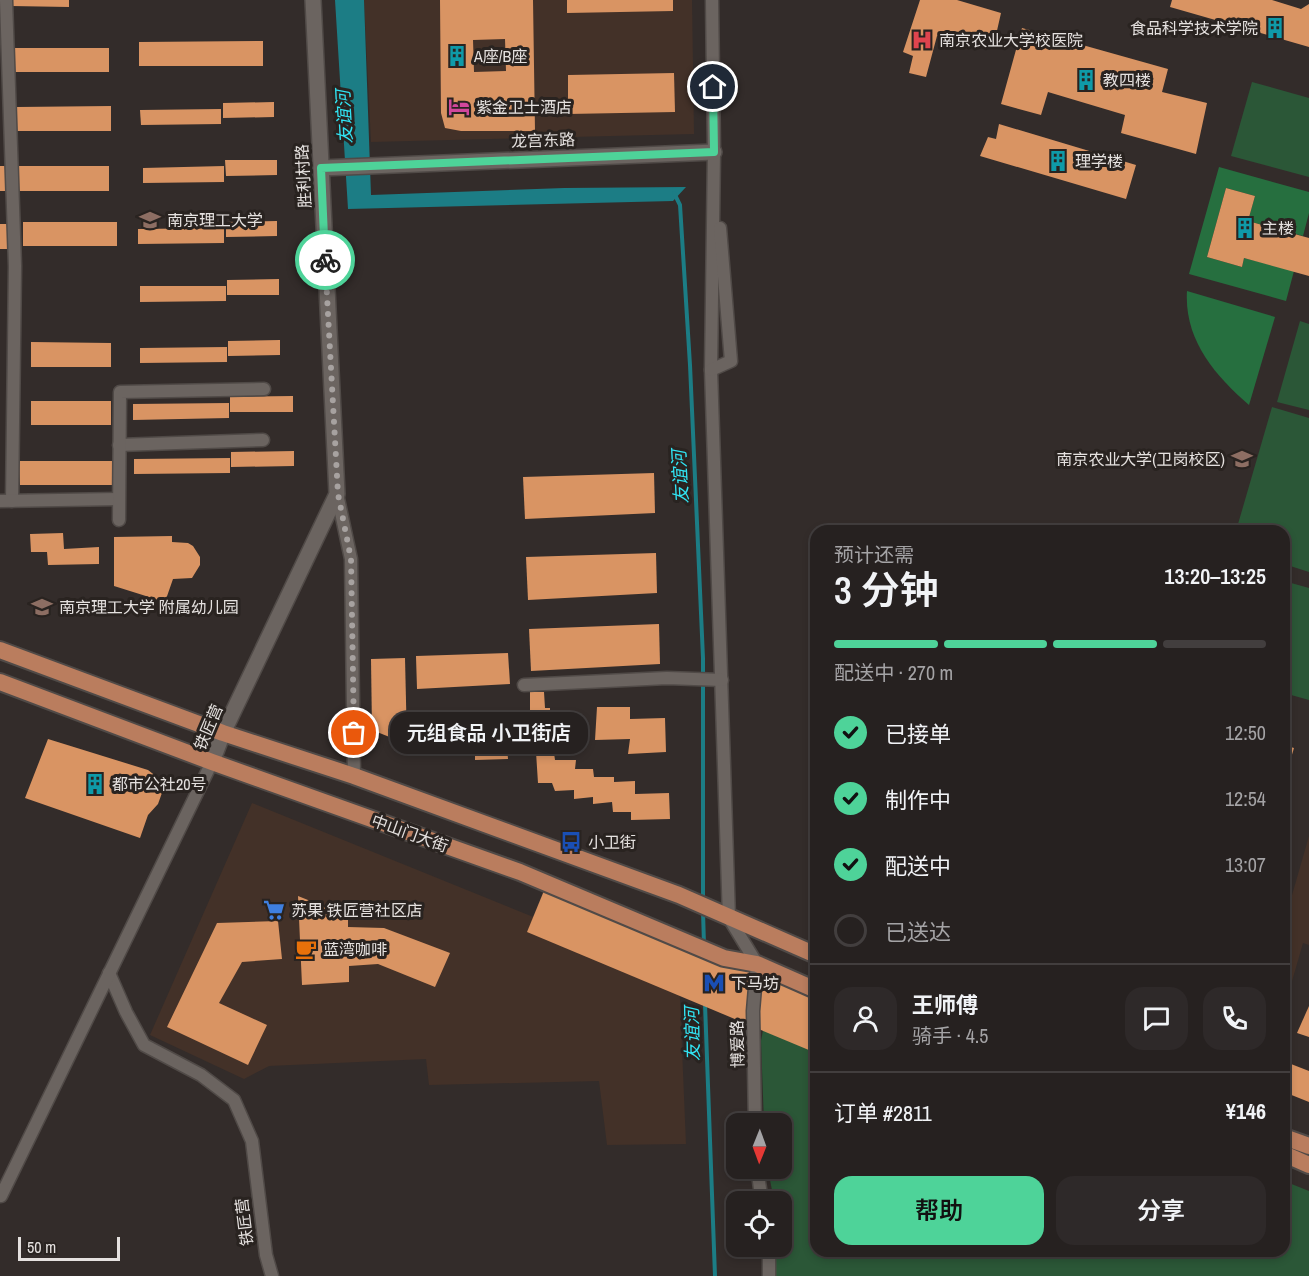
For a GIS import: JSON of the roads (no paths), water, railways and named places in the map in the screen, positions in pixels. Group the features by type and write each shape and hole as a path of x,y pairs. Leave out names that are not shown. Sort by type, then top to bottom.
{"main road":[{"name":"中山门大街","path":"0,650 223,733 354,776 679,895 810,952"},
{"name":"中山门大街","path":"0,682 212,762 520,872 724,958 757,964 810,987"},
{"path":"1290,1139 1309,1146"},
{"path":"1290,1157 1309,1165"}],"street":[{"path":"6,0 15,266 6,501 118,499"},
{"name":"胜利村路","path":"313,0 338,494"},
{"path":"712,0 714,152 711,370 717,680 729,918 757,964"},
{"path":"711,370 730,361 714,152"},
{"name":"龙宫东路","path":"321,168 714,152"},
{"path":"119,520 120,392 264,389"},
{"path":"119,445 263,440"},
{"path":"338,494 351,559 354,776"},
{"name":"铁匠营","path":"1,1196 212,762 223,733 338,494"},
{"path":"524,685 667,678 717,680"},
{"name":"博爱路","path":"755,1113 753,1011 757,964"},
{"name":"铁匠营","path":"109,973 144,1045 201,1075 234,1100 252,1141 266,1256 272,1276"},
{"path":"769,1257 769,1276"}],"water":[{"path":"335,0 364,0 371,195 564,188 686,187 673,201 348,209"}],"waterway":[{"name":"友谊河","path":"674,193 680,205 690,365 703,658 703,900"},
{"name":"友谊河","path":"703,911 704,945"},
{"name":"友谊河","path":"705,1004 715,1276"}],"place":[{"name":"食品科学技术学院","path":"1275,28"},
{"name":"南京农业大学校医院","path":"922,40"},
{"name":"A座/B座","path":"457,56"},
{"name":"教四楼","path":"1086,80"},
{"name":"紫金卫士酒店","path":"459,107"},
{"name":"理学楼","path":"1058,161"},
{"name":"南京理工大学","path":"150,220"},
{"name":"主楼","path":"1245,228"},
{"name":"南京农业大学(卫岗校区)","path":"1242,459"},
{"name":"南京理工大学 附属幼儿园","path":"42,607"},
{"name":"元组食品 小卫街店","path":"354,733"},
{"name":"都市公社20号","path":"95,784"},
{"name":"小卫街","path":"571,842"},
{"name":"苏果 铁匠营社区店","path":"274,910"},
{"name":"蓝湾咖啡","path":"306,949"},
{"name":"下马坊","path":"714,983"}]}
